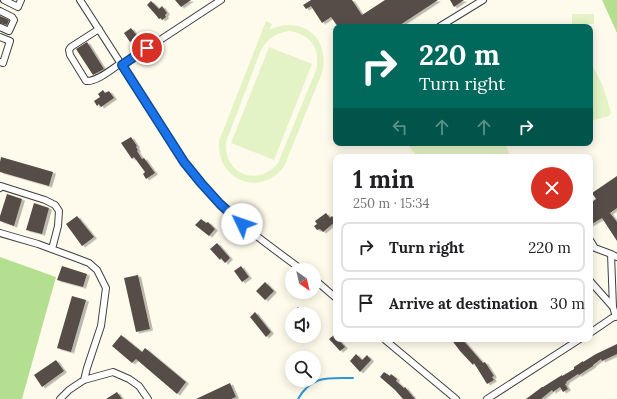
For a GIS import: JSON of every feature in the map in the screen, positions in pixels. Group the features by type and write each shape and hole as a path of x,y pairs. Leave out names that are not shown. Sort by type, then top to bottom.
{"street":[{"path":"4,0 18,7 21,0"},
{"path":"80,0 184,162 220,204 242,224 293,263"},
{"path":"99,28 69,50 70,55 86,81 99,78 220,0"},
{"path":"444,24 483,0"},
{"path":"0,11 14,20 9,31 0,27"},
{"path":"0,37 10,41 3,63 0,62"},
{"path":"0,187 45,200 55,205 59,211 58,226 52,249"},
{"path":"0,233 52,249 89,263 97,270 106,288 102,326 84,380"},
{"path":"593,245 595,248 614,255 613,308"},
{"path":"321,285 333,295"},
{"path":"593,285 613,308 617,316 593,330"},
{"path":"388,342 456,399"},
{"path":"487,399 575,342"},
{"path":"60,399 69,390 84,380 113,372 129,379 139,386 148,399"}],"green space":[{"path":"602,0 617,0 617,33"},
{"path":"572,14 594,14 594,24 572,24"},
{"path":"266,21 272,24 269,30 281,26 292,25 303,27 311,32 318,40 322,49 324,60 322,73 284,167 274,176 263,182 252,183 241,180 232,175 224,166 220,155 219,141","holes":["289,31 309,39 313,44 317,55 316,70 278,163 270,171 261,175 252,176 243,174 230,162 226,142 261,50 266,43 276,35"]},
{"path":"269,47 312,64 274,160 231,143"},
{"path":"593,67 603,86 611,113 609,116 593,120"},
{"path":"409,146 506,146 509,153 508,154 415,154"},
{"path":"0,257 56,277 22,399 0,399"}],"building":[{"path":"175,0 191,0 181,7"},
{"path":"311,0 352,0 362,15 385,0 438,0 402,24 336,24 331,17 322,23 311,6 306,9 303,5"},
{"path":"450,0 464,0 454,7"},
{"path":"151,1 159,9 162,6 167,13 165,15 166,17 162,20 161,18 159,19 147,5"},
{"path":"0,16 9,20 7,25 0,23"},
{"path":"131,28 138,37 130,42 124,33"},
{"path":"87,42 104,69 93,75 76,49"},
{"path":"103,90 105,93 109,91 114,98 101,107 99,104 97,106 94,101 100,97 98,94"},
{"path":"131,137 137,146 137,151 142,159 144,158 155,173 146,179 143,174 145,172 134,157 132,159 121,143"},
{"path":"1,157 53,172 49,186 0,172"},
{"path":"617,176 617,208 610,213 617,222 617,241 602,218 593,223 593,201 596,199 593,192"},
{"path":"7,194 22,199 14,226 0,221 0,216"},
{"path":"34,203 49,208 42,234 26,230"},
{"path":"326,213 330,218 332,216 333,217 333,224 323,232 320,229 317,230 314,226 317,224 315,221"},
{"path":"77,216 94,237 82,246 66,224"},
{"path":"201,219 206,223 208,222 215,229 209,236 195,225"},
{"path":"217,243 230,258 225,263 221,258 220,260 210,249"},
{"path":"62,266 87,274 83,287 57,280"},
{"path":"241,266 249,277 242,282 234,271"},
{"path":"138,275 150,329 136,332 124,278"},
{"path":"265,282 274,291 265,300 256,291"},
{"path":"72,296 86,300 71,352 57,348"},
{"path":"255,312 271,332 266,337 250,317"},
{"path":"121,335 142,352 145,348 186,382 177,394 136,359 132,363 112,346"},
{"path":"333,336 333,342 341,342 345,347 340,351 329,339"},
{"path":"453,342 465,342 483,363 485,362 494,376 492,377 494,380 487,384 474,363 473,365"},
{"path":"617,344 617,354 602,361 601,359 593,366 566,382 567,383 565,384 568,389 563,392 560,387 553,392 552,390 541,399 526,399 542,387 574,369 574,367 583,361"},
{"path":"356,354 362,360 367,355 371,360 360,372 350,361"},
{"path":"56,360 64,371 42,387 34,375"},
{"path":"384,372 390,376 391,374 397,379 396,381 404,388 405,387 415,399 403,399 380,377"},
{"path":"230,383 236,397 231,399 196,399"},
{"path":"117,392 122,399 106,399"}],"waterway":[{"path":"298,399 303,391 315,382 328,378 353,378"}],"route":[{"path":"147,48 122,65 184,162 220,204 242,224"}]}
